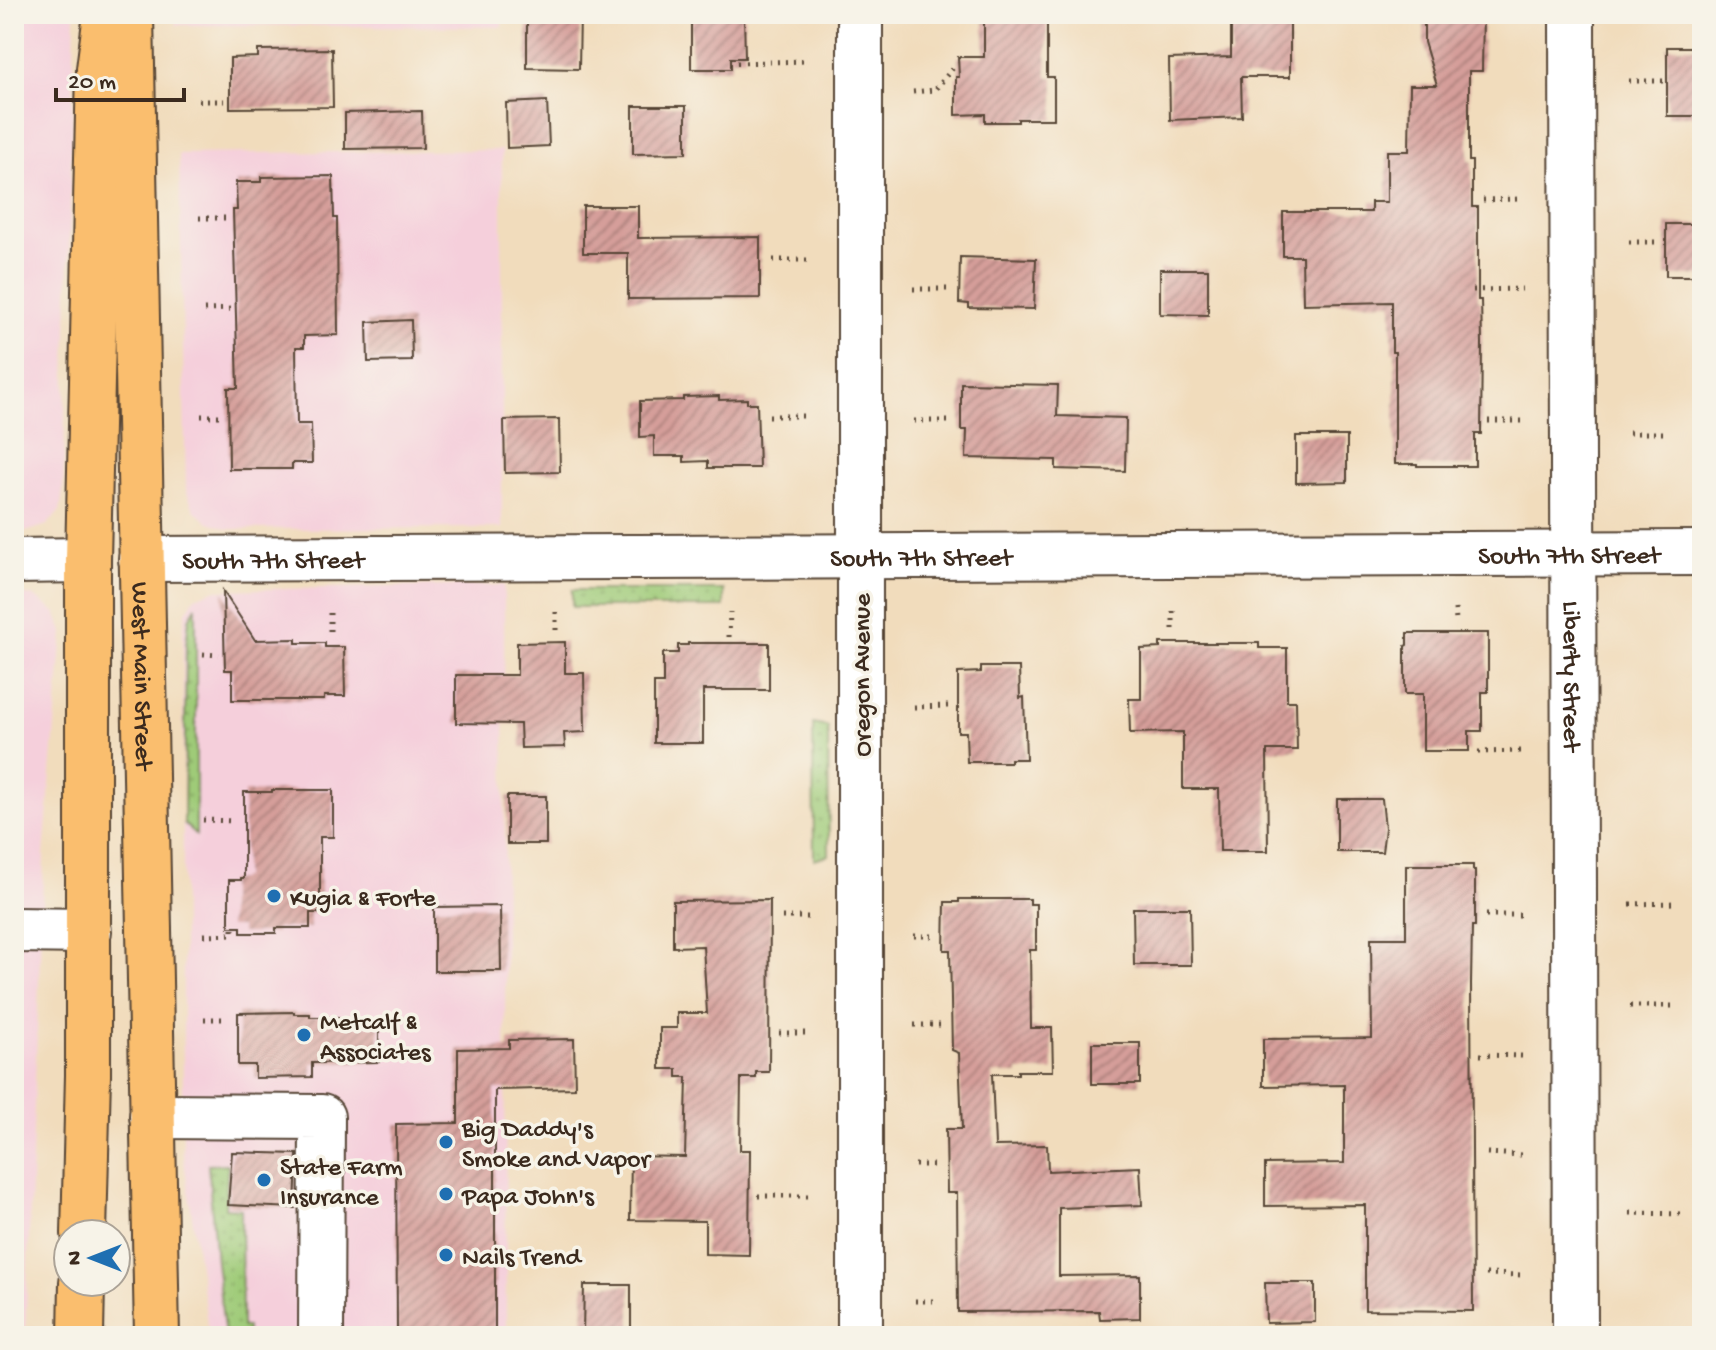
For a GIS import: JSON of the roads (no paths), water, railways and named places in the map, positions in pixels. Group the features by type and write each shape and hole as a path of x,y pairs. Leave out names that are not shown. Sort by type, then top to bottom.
{"main road":[{"path":"84,1218 89,931 88,560 99,69 106,14"},
{"name":"West Main Street","path":"131,14 157,1336"},
{"path":"81,1336 82,1298"}],"street":[{"name":"Oregon Avenue","path":"860,14 860,1336"},
{"name":"Liberty Street","path":"1572,14 1575,1336"},
{"name":"South 7th Street","path":"141,559 1702,553"},
{"path":"14,561 88,560"},
{"path":"14,930 89,931"},
{"path":"152,1116 322,1117 321,1336"}],"place":[{"name":"Kugia & Forte","path":"274,896"},
{"name":"Metcalf & Associates","path":"304,1035"},
{"name":"Big Daddy's Smoke and Vapor","path":"446,1142"},
{"name":"State Farm Insurance","path":"264,1180"},
{"name":"Papa John's","path":"446,1194"},
{"name":"Nails Trend","path":"446,1255"}]}
